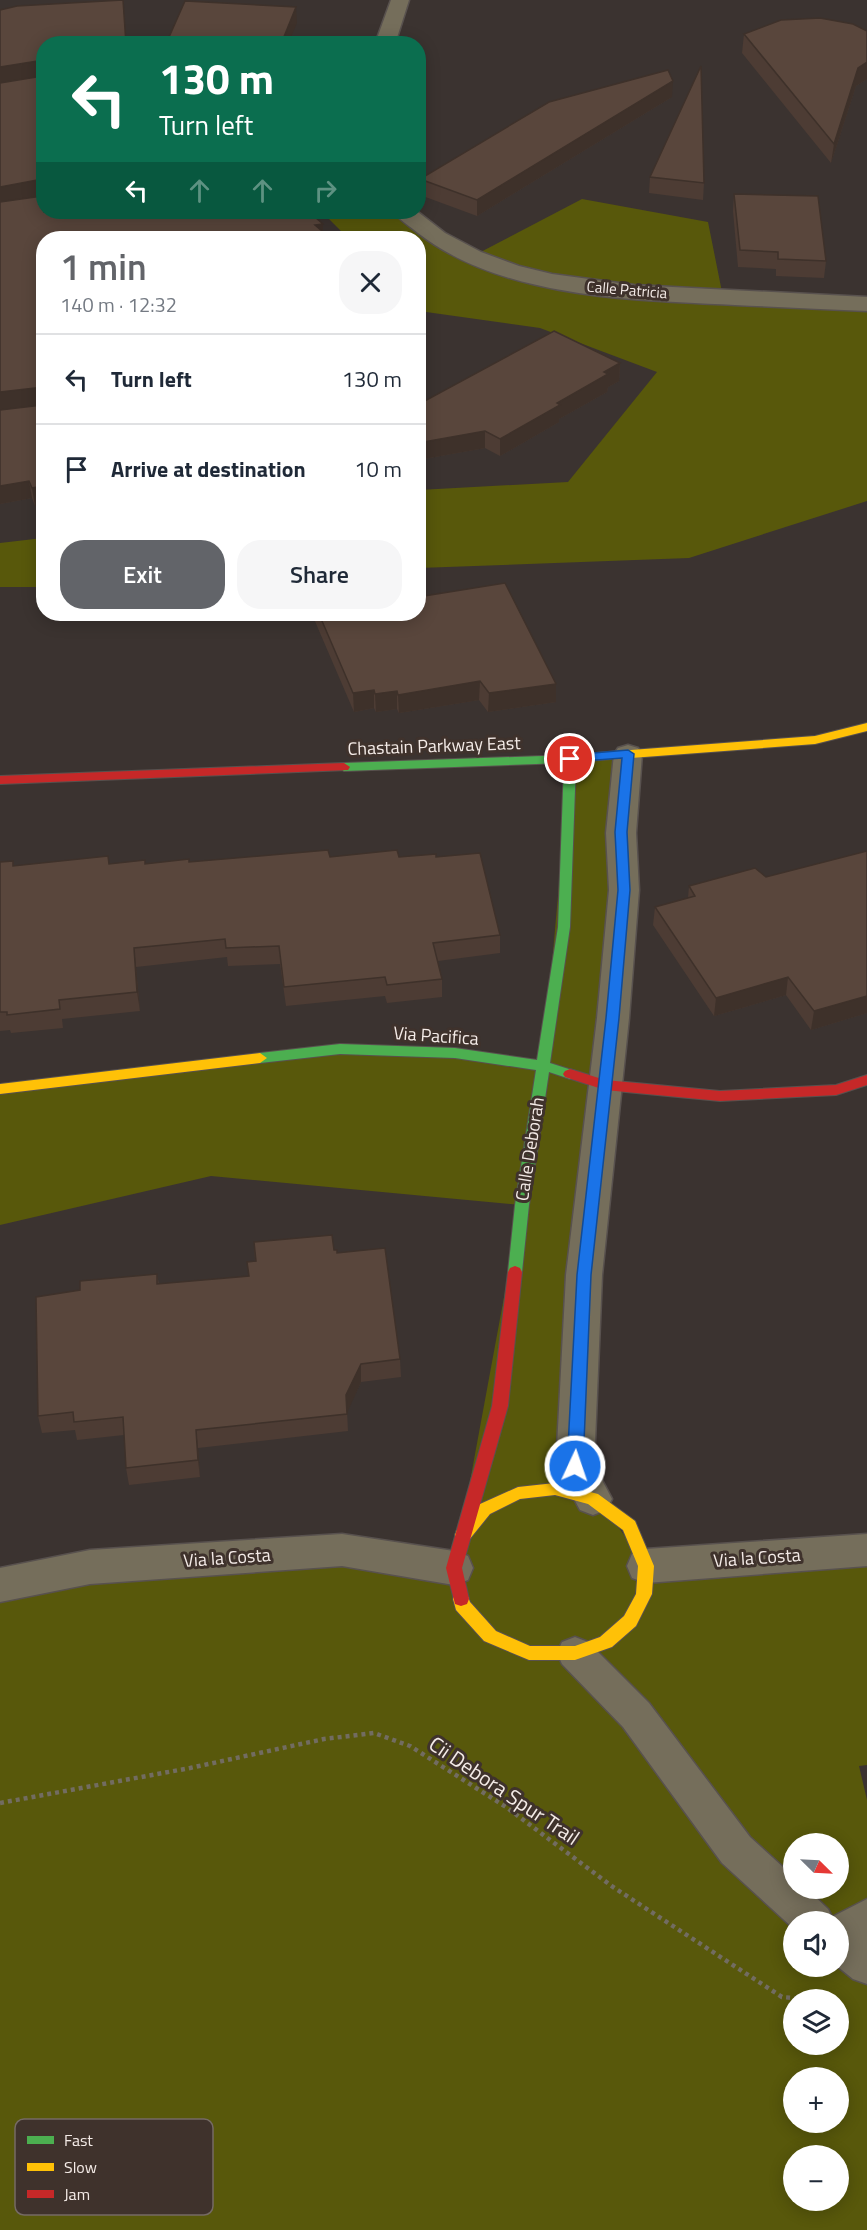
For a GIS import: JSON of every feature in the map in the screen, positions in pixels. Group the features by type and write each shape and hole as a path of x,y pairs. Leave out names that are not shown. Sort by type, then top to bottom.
{"street":[{"path":"388,36 400,0"},
{"name":"Calle Patricia","path":"413,219 426,231 473,256 525,274 587,287 673,295 867,304"},
{"name":"Chastain Parkway East","path":"0,780 570,759 815,740 867,727"},
{"name":"Calle Deborah","path":"592,1499 575,1466 584,1275 624,890 621,832 628,754"},
{"name":"Calle Deborah","path":"458,1551 485,1509 518,1493 555,1489 592,1499 629,1526 646,1566 644,1594 630,1621 606,1642 575,1653 530,1653 490,1636 462,1605 458,1551 500,1406 522,1206 564,927 570,759"},
{"name":"Via Pacifica","path":"0,1089 340,1049 455,1053 543,1066 605,1085 720,1096 836,1090 867,1080"},
{"name":"Via la Costa","path":"0,1585 90,1567 342,1550 458,1551"},
{"name":"Via la Costa","path":"646,1566 867,1550"}],"lane":[{"path":"575,1653 636,1715 736,1850 802,1911"},
{"path":"849,1929 867,1918"},
{"path":"849,1951 867,1965"}],"path":[{"name":"Cii Debora Spur Trail","path":"0,1803 190,1768 324,1739 374,1733 410,1746 506,1807 613,1887 783,1997"}],"shaded area":[{"path":"582,199 708,222 723,297 867,304 867,501 689,558 426,568 426,490 568,482 657,372 540,328 426,312 426,231 473,256"},
{"path":"329,219 413,219 426,231 341,231"},
{"path":"36,539 36,587 0,587 0,543"},
{"path":"628,754 575,1466 646,1566 867,1550 867,1765 859,1766 867,1800 867,2230 0,2230 0,1585 342,1550 454,1568 521,1205 211,1176 0,1225 0,1089 340,1049 543,1066 570,759"}],"building":[{"path":"123,0 125,36 36,36 36,61 0,67 0,10 17,6"},
{"path":"185,1 296,7 284,36 170,36"},
{"path":"820,18 853,24 867,31 867,62 858,68 834,144 744,34 781,20"},
{"path":"701,66 704,183 650,177"},
{"path":"668,70 673,81 477,200 426,181 426,175 549,102"},
{"path":"36,77 36,180 0,187 0,83"},
{"path":"734,194 818,196 826,261 778,259 778,252 740,250"},
{"path":"36,197 36,219 317,219 323,224 315,225 322,231 36,231 36,388 0,392 0,202"},
{"path":"554,331 620,363 604,372 608,374 557,403 560,405 500,439 485,431 426,442 426,400"},
{"path":"36,406 36,487 32,488 29,481 0,486 0,410"},
{"path":"505,583 556,684 489,693 480,681 398,695 397,691 375,694 374,690 353,693 322,621 426,621 426,596"},
{"path":"328,850 330,857 397,850 399,857 436,854 436,857 480,853 500,935 433,943 442,979 387,985 385,977 284,987 279,946 226,948 225,939 134,948 137,992 59,1000 60,1009 7,1015 7,1012 0,1012 0,862 13,861 13,866 108,856 109,864 145,860 145,864"},
{"path":"867,851 867,996 814,1011 788,977 716,998 655,907 695,896 689,886 755,868 766,877"},
{"path":"332,1235 334,1250 337,1250 337,1253 385,1248 400,1359 361,1364 346,1395 347,1414 196,1430 198,1460 126,1468 123,1417 74,1422 73,1412 38,1416 36,1297 80,1290 80,1281 157,1274 157,1284 249,1276 247,1262 256,1261 254,1242"}],"traffic: fast":[{"path":"344,767 570,759 631,754"},
{"path":"515,1272 522,1205 564,927 570,759"},
{"path":"260,1058 340,1049 455,1053 543,1066 570,1074"}],"traffic: slow":[{"path":"631,754 815,740 867,727"},
{"path":"0,1089 260,1058"},
{"path":"461,1599 462,1605 490,1636 529,1653 575,1653 606,1642 630,1621 644,1594 646,1566 629,1526 593,1499 555,1489 518,1493 485,1509 463,1535"}],"traffic: jam":[{"path":"0,780 344,767"},
{"path":"570,1074 605,1085 720,1096 836,1090 867,1080"},
{"path":"461,1599 454,1568 500,1406 515,1272"}],"route":[{"path":"570,759 628,754 621,832 624,890 613,1018 584,1275 575,1466"}]}
